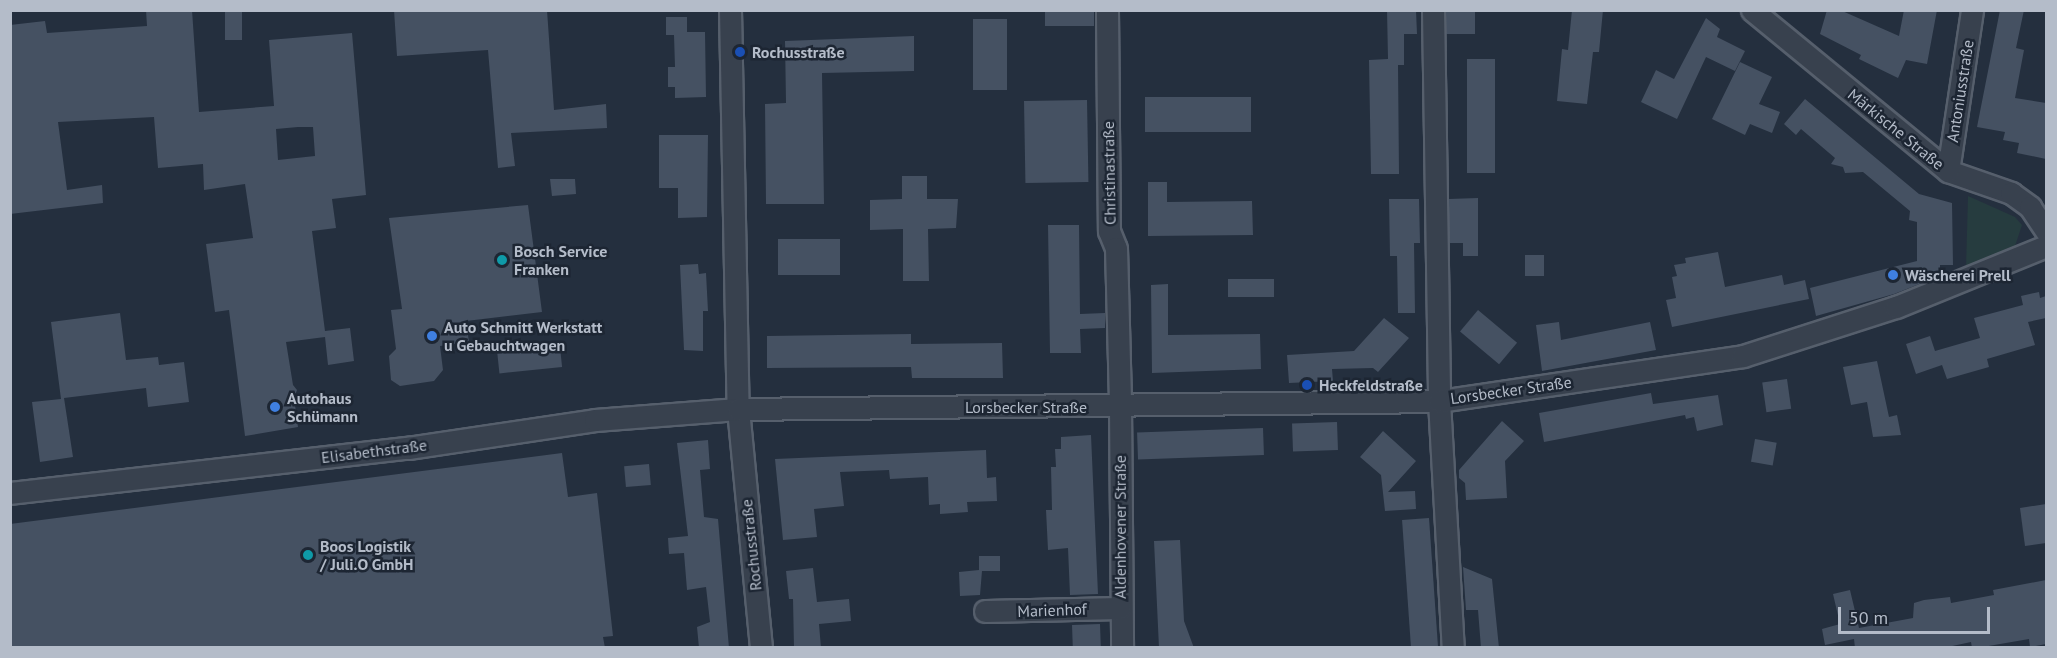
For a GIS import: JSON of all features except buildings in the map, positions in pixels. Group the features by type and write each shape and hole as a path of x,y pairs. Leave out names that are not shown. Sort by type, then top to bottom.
{"street":[{"name":"Rochusstraße","path":"730,10 738,409 761,648"},
{"name":"Christinastraße","path":"1107,10 1109,231 1116,248 1120,406"},
{"path":"1434,10 1439,401 1453,648"},
{"name":"Märkische Straße","path":"1752,10 1948,171 2011,193 2030,207 2046,231"},
{"name":"Antoniusstraße","path":"1948,171 1972,10"},
{"name":"Lorsbecker Straße","path":"738,409 1439,401 1743,356 1896,307 2046,246"},
{"name":"Aldenhovener Straße","path":"1120,406 1122,648"},
{"name":"Elisabethstraße","path":"10,493 408,448 595,420 738,409"},
{"name":"Marienhof","path":"985,612 1120,608"}],"green space":[{"path":"1968,196 2015,217 2022,225 2014,249 1966,268"}],"place":[{"name":"Rochusstraße","path":"740,52"},
{"name":"Bosch Service Franken","path":"502,260"},
{"name":"Wäscherei Prell","path":"1893,275"},
{"name":"Auto Schmitt Werkstatt u Gebauchtwagen","path":"432,336"},
{"name":"Heckfeldstraße","path":"1307,385"},
{"name":"Autohaus Schümann","path":"275,407"},
{"name":"Boos Logistik / Juli.O GmbH","path":"308,555"}]}
